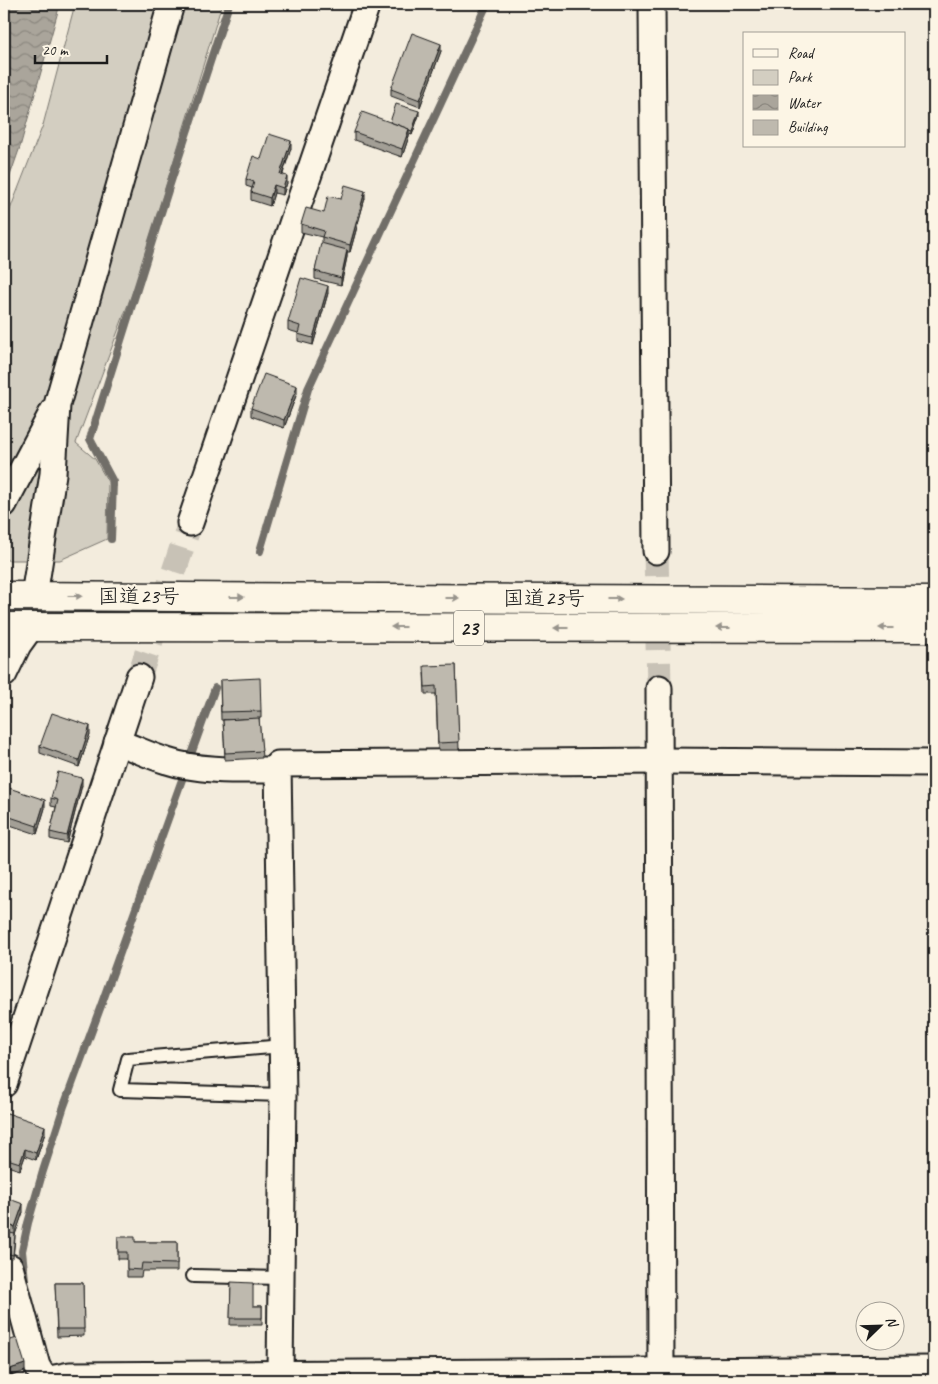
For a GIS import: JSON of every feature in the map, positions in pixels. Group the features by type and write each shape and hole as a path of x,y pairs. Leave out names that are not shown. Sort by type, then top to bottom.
{"highway":[{"name":"国道23号","path":"16,596 934,600"},
{"name":"国道23号","path":"4,627 934,628"}],"street":[{"path":"16,596 53,474 57,405 170,4"},
{"path":"190,523 367,4"},
{"path":"652,4 656,551"},
{"path":"4,504 57,405"},
{"path":"4,674 18,645 31,627"},
{"path":"4,1084 138,677"},
{"path":"659,688 661,1372"},
{"path":"117,742 168,762 182,765 278,770"},
{"path":"280,1374 283,1046 278,764 659,761 934,763"},
{"path":"4,1267 10,1267 37,1366 51,1378 280,1374 934,1369"}],"lane":[{"path":"283,1046 128,1059 120,1090 283,1095"},
{"path":"193,1276 280,1278"}],"green space":[{"path":"75,4 222,4 136,283 76,443 95,459 108,482 107,539 60,560 4,560 4,225 43,125"}],"water":[{"path":"4,4 60,4 20,147 4,193"}],"building":[{"path":"412,33 441,44 420,100 391,89"},
{"path":"396,104 419,111 412,131 390,122"},
{"path":"362,112 409,129 402,149 354,132"},
{"path":"269,134 291,141 280,174 287,176 283,188 274,185 270,198 251,192 254,182 246,179 253,156 261,159"},
{"path":"345,185 365,191 350,245 322,237 324,231 301,224 306,208 324,213 328,196 341,199"},
{"path":"321,243 347,250 341,278 315,271"},
{"path":"301,278 328,286 313,338 298,334 300,326 288,322"},
{"path":"264,374 297,386 284,420 251,408"},
{"path":"456,665 459,742 438,743 436,686 425,687 424,666"},
{"path":"260,678 261,711 221,712 220,680"},
{"path":"52,713 90,726 79,760 40,746"},
{"path":"259,718 262,751 225,753 223,720"},
{"path":"58,772 82,778 67,836 50,832 58,800 51,798"},
{"path":"9,788 45,800 37,826 4,815 4,806"},
{"path":"4,1112 45,1126 36,1153 25,1149 20,1163 4,1158"},
{"path":"4,1197 23,1204 15,1227 4,1224"},
{"path":"4,1232 15,1234 13,1255 4,1253"},
{"path":"118,1237 135,1237 135,1242 177,1242 177,1264 142,1263 141,1270 127,1269 127,1252 118,1252"},
{"path":"231,1282 253,1283 253,1306 262,1306 262,1318 230,1318"},
{"path":"55,1283 83,1283 84,1329 57,1329"},
{"path":"17,1338 25,1364 4,1371 4,1342"},
{"path":"351,1373 352,1380 323,1380 323,1374"}],"waterway":[{"path":"111,539 113,482 90,439 229,4"},
{"path":"260,551 308,389 487,4"},
{"path":"190,757 215,688"},
{"path":"25,1280 22,1251 43,1171 64,1106 184,774"}],"tunnel":[{"path":"139,677 190,523"},
{"path":"656,551 659,688"}]}
